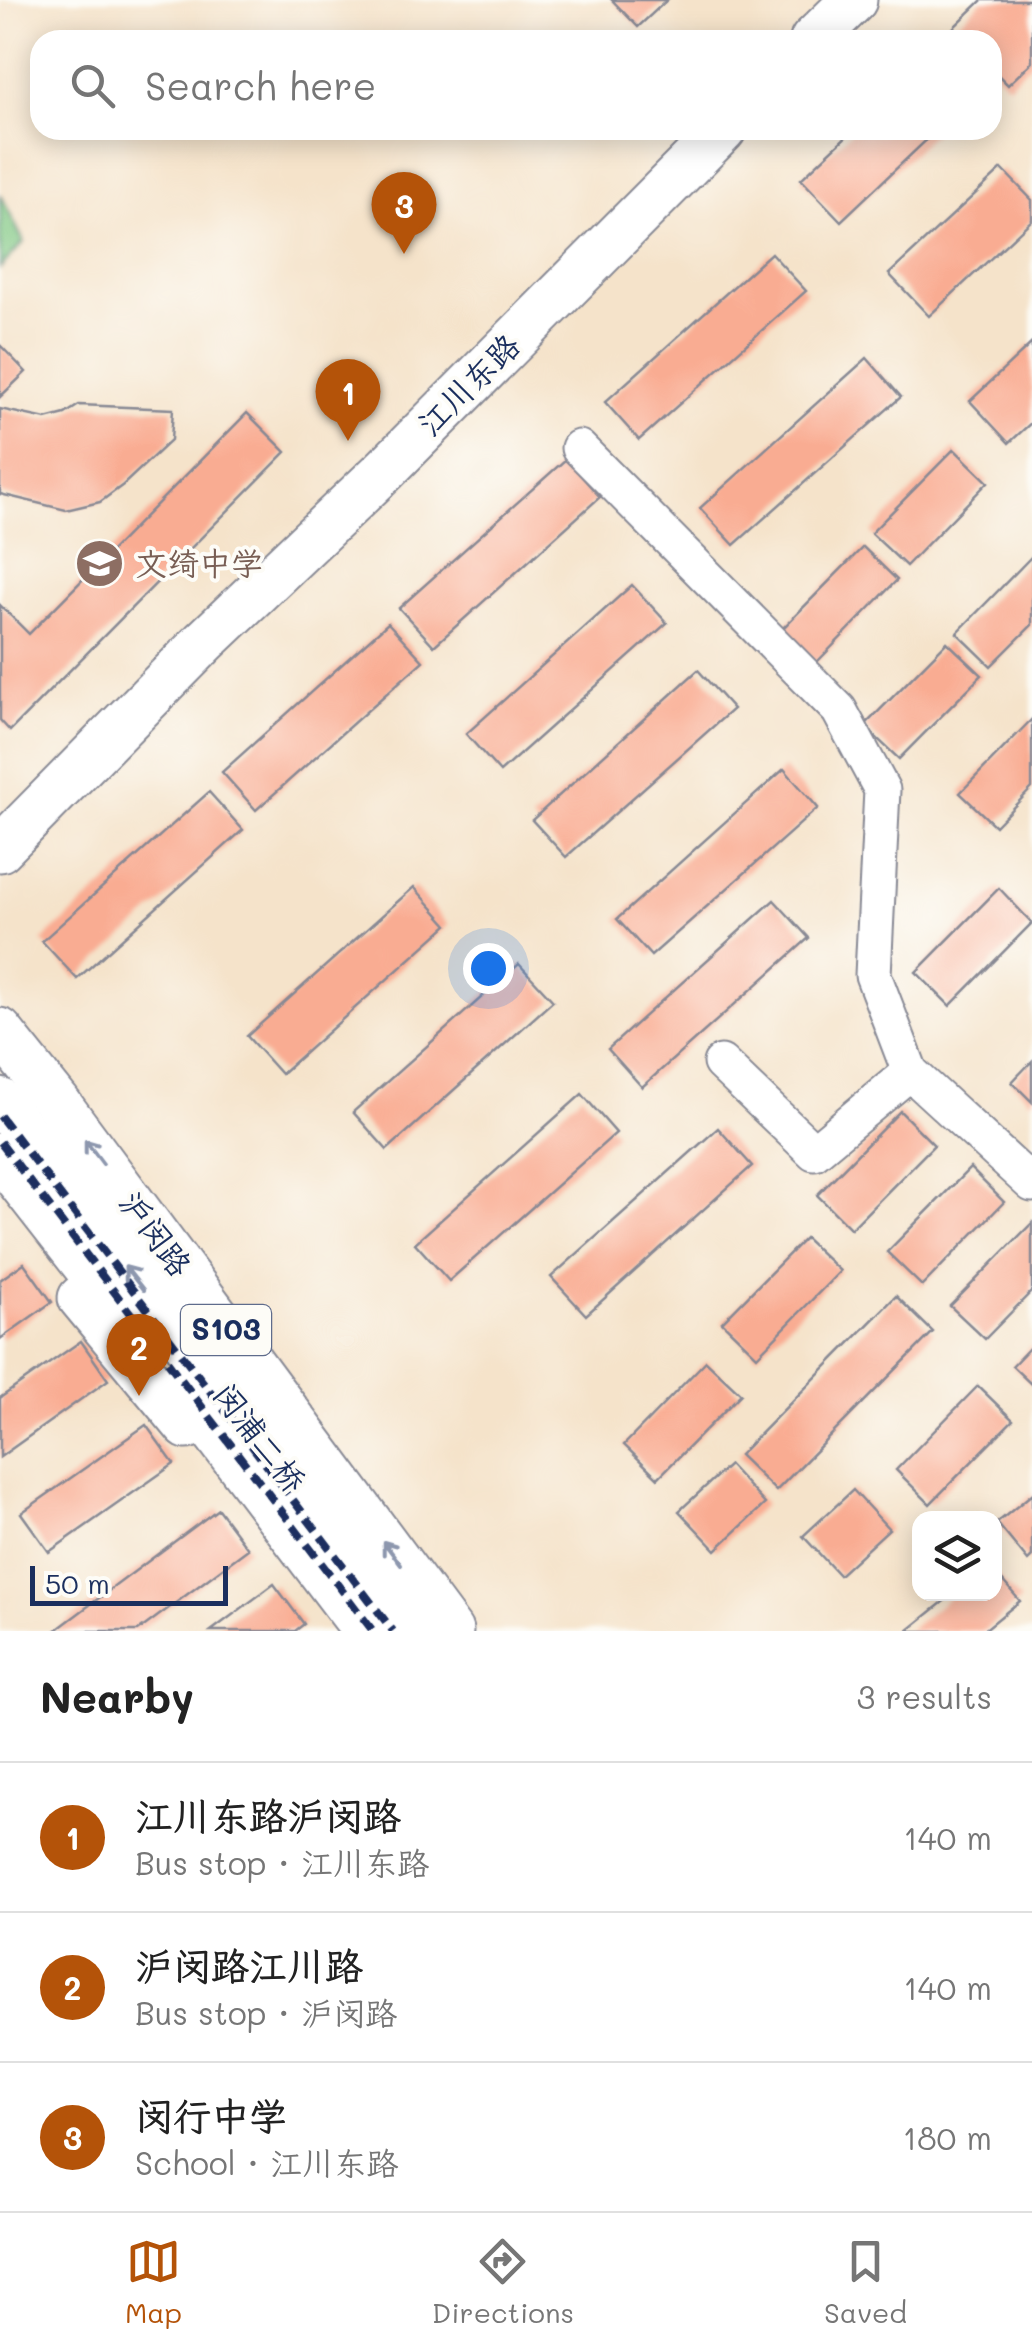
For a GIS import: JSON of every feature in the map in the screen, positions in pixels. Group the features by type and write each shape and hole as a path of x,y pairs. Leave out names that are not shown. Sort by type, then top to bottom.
{"main road":[{"path":"824,30 854,0"},
{"name":"江川东路","path":"0,850 204,642 386,470 713,140"},
{"name":"沪闵路","path":"0,1031 450,1631"},
{"name":"闵浦二桥","path":"0,1101 409,1631"},
{"name":"闵浦二桥","path":"0,1156 366,1631"},
{"name":"S103","path":"0,1200 351,1631"}],"lane":[{"path":"579,448 838,710 882,790 873,976 910,1072 1032,1184"},
{"path":"721,1062 814,1152 910,1072"}],"green space":[{"path":"0,194 24,242 0,268"}],"building":[{"path":"612,0 667,0 638,27"},
{"path":"982,0 1032,0 1032,62 1008,85 1002,79 1002,30 953,28"},
{"path":"842,140 926,140 841,221 801,179"},
{"path":"1002,169 1032,200 1032,220 929,316 889,274"},
{"path":"771,253 806,291 639,440 605,402"},
{"path":"1032,343 1032,422 1009,443 970,401"},
{"path":"0,345 26,372 0,397"},
{"path":"867,358 901,397 734,545 700,508"},
{"path":"79,405 173,409 171,440 100,502 66,510 0,494 0,409 46,419"},
{"path":"247,413 286,452 10,731 0,720 0,605 29,634"},
{"path":"954,449 988,482 906,566 871,533"},
{"path":"566,459 600,497 434,646 399,608"},
{"path":"863,547 897,580 815,664 780,631"},
{"path":"1032,556 1032,625 991,666 957,633"},
{"path":"632,585 667,623 500,772 466,734"},
{"path":"388,623 423,661 256,810 222,772"},
{"path":"947,642 982,675 899,759 864,726"},
{"path":"698,670 733,709 566,857 532,820"},
{"path":"1032,719 1032,788 995,826 960,793"},
{"path":"784,769 818,808 651,956 617,919"},
{"path":"209,792 243,830 77,979 42,941"},
{"path":"414,887 448,925 281,1074 247,1036"},
{"path":"999,888 1032,923 950,1006 916,972"},
{"path":"774,900 809,938 642,1087 608,1049"},
{"path":"519,964 553,1001 387,1150 353,1112"},
{"path":"1032,1061 1032,1102 1012,1082"},
{"path":"582,1094 616,1133 449,1281 415,1243"},
{"path":"900,1111 934,1145 851,1229 817,1195"},
{"path":"718,1128 752,1166 586,1315 551,1277"},
{"path":"970,1168 1004,1202 922,1286 887,1252"},
{"path":"1032,1223 1032,1291 985,1339 950,1306"},
{"path":"805,1238 840,1271 757,1356 722,1322"},
{"path":"24,1263 52,1302 0,1339 0,1280"},
{"path":"896,1296 933,1332 776,1491 739,1455"},
{"path":"81,1341 108,1380 0,1457 0,1398"},
{"path":"1032,1345 1032,1385 1012,1366"},
{"path":"706,1361 741,1394 658,1478 624,1445"},
{"path":"978,1386 1013,1420 930,1504 896,1470"},
{"path":"146,1425 174,1464 49,1552 21,1513"},
{"path":"729,1465 765,1504 716,1550 679,1511"},
{"path":"853,1490 889,1529 839,1575 803,1536"},
{"path":"1032,1494 1032,1557 1028,1561 1002,1529 1002,1519"},
{"path":"218,1509 248,1549 138,1631 55,1631"},
{"path":"1002,1580 1020,1601 983,1631 907,1631 944,1601 1002,1601"},
{"path":"274,1584 304,1624 295,1631 211,1631"}],"railway":[{"path":"0,1116 393,1631"},
{"path":"0,1142 373,1631"}],"place":[{"name":"闵行中学","path":"404,254"},
{"name":"江川东路沪闵路","path":"348,441"},
{"name":"文绮中学","path":"100,564"},
{"name":"沪闵路江川路","path":"139,1396"}]}
